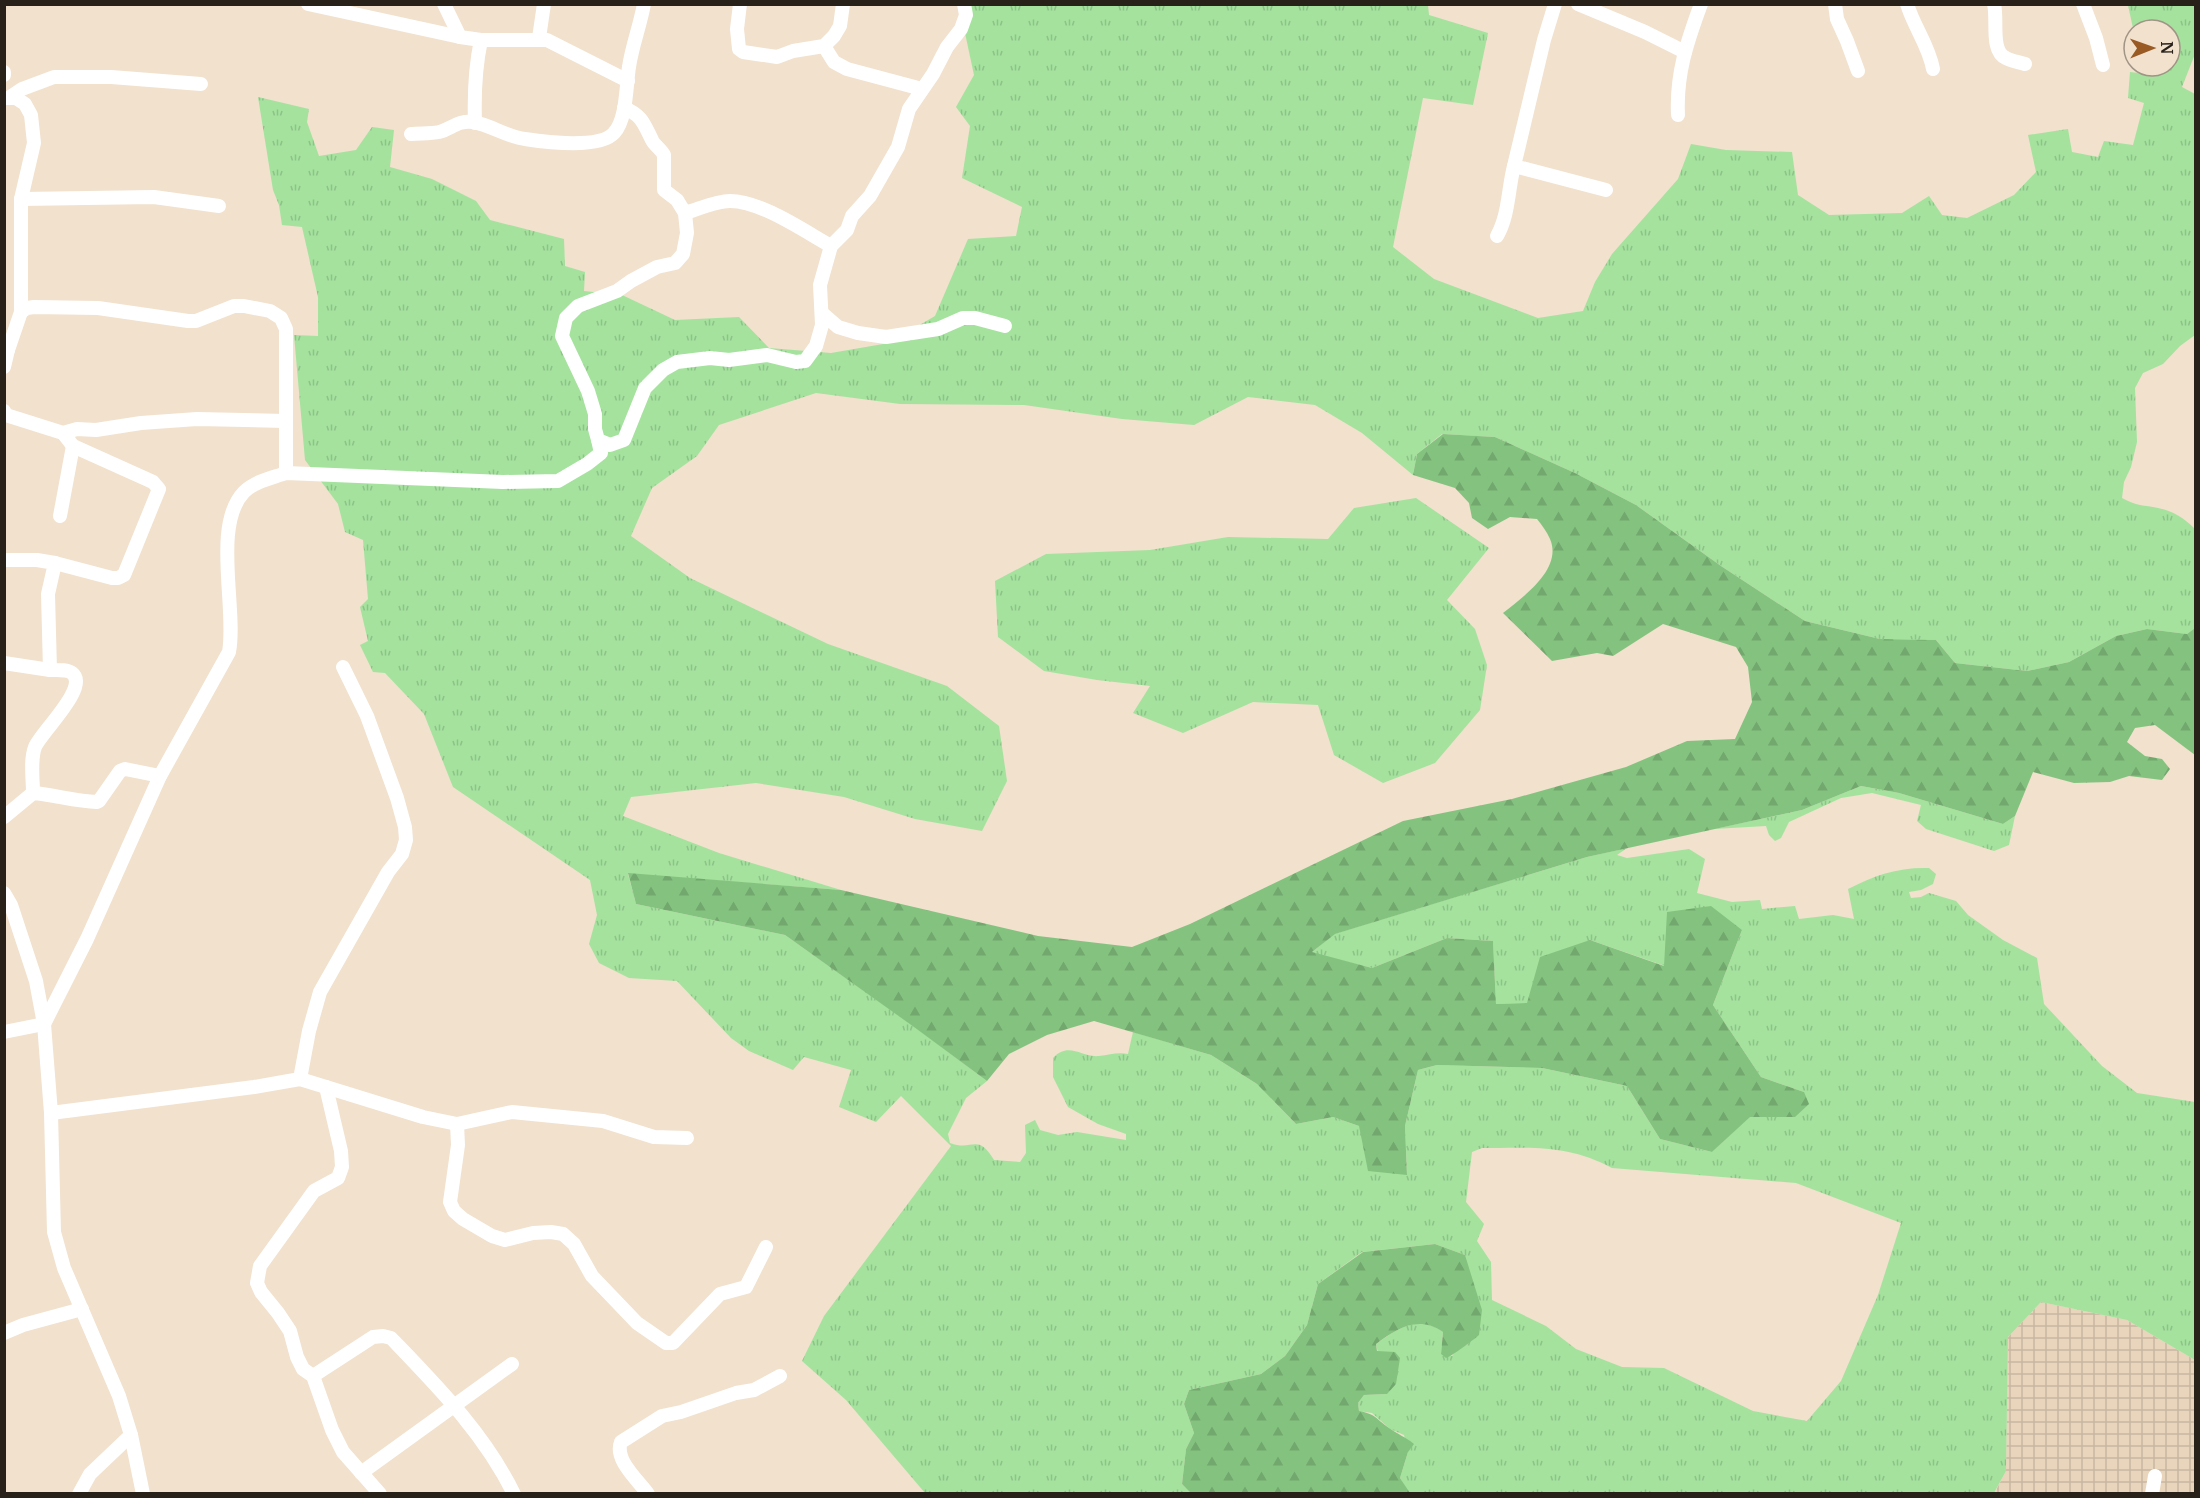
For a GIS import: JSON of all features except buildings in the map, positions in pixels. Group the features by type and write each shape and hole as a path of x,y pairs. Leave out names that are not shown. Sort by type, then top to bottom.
{"street":[{"path":"308,4 460,37 523,41 539,38 579,54 628,81"},
{"path":"444,4 460,37"},
{"path":"539,38 544,4"},
{"path":"411,134 437,132 454,124 475,123 524,139 574,143 600,141 615,132 624,108 630,59 644,4"},
{"path":"740,4 737,43 739,49 743,52 777,57 793,51 824,46 840,26 843,4"},
{"path":"598,440 610,445 624,440 645,388 663,370 677,362 710,358 729,360 766,355 796,362 805,361 816,346 822,325 820,285 831,246 847,230 852,216 870,196 898,147 909,109 947,47 961,29 966,15 964,4"},
{"path":"1497,236 1507,206 1508,191 1544,40 1555,4"},
{"path":"1578,4 1685,52"},
{"path":"1678,114 1678,82 1701,4"},
{"path":"1835,4 1837,19 1858,71"},
{"path":"1907,4 1918,33 1931,56 1933,69"},
{"path":"1995,4 1997,47 2004,58 2025,64"},
{"path":"2083,4 2103,65"},
{"path":"475,123 474,89 481,40"},
{"path":"824,46 834,62 847,69 922,89"},
{"path":"8,97 30,85 54,77 111,77 201,84"},
{"path":"4,367 6,350 21,312 21,200 34,143 31,115 26,104 8,97"},
{"path":"44,1024 87,939 160,776 229,652 232,635 227,572 230,519 243,493 257,483 286,473 503,482 558,482 601,453 595,429 595,414 588,391 562,336 566,318 578,306 617,291 657,267 675,263 683,254 687,233 685,213 677,200 664,190 664,155 652,142 648,128 635,112 624,108"},
{"path":"1514,166 1605,189"},
{"path":"21,200 154,197 219,206"},
{"path":"685,213 729,201 751,204 774,214 831,246"},
{"path":"21,312 34,307 98,308 196,321 234,306 270,311 281,318 286,329 286,473"},
{"path":"822,313 838,327 886,337 938,329 963,318 975,318 1005,326"},
{"path":"4,411 6,415 63,433 77,429 96,430 141,423 197,420 286,421"},
{"path":"4,560 37,560 55,563 118,579 124,575 159,489 153,482 73,446 63,433"},
{"path":"60,516 73,446"},
{"path":"50,670 48,594 55,563"},
{"path":"4,663 69,671 74,673 76,679 75,692 35,748 33,793"},
{"path":"300,1079 309,1030 320,992 388,872 402,854 406,840 397,798 367,716 343,667"},
{"path":"4,817 33,793 97,802 116,775 125,769 160,776"},
{"path":"4,893 11,905 36,981 44,1024 51,1113 54,1232 64,1268 96,1337 119,1396 131,1435 143,1494"},
{"path":"4,1032 44,1024"},
{"path":"51,1113 300,1079 423,1117 457,1124 512,1112 603,1122 654,1137 687,1138"},
{"path":"326,1087 341,1151 342,1167 338,1178 314,1191 260,1266 257,1283 261,1293 290,1331 303,1369 313,1376 332,1430 343,1452 361,1473 371,1490"},
{"path":"457,1124 458,1145 450,1202 454,1211 492,1236 505,1240 533,1233 563,1234 574,1244 592,1276 637,1323 666,1343 673,1343 720,1294 746,1287 766,1247"},
{"path":"4,1333 23,1325 82,1309"},
{"path":"313,1376 373,1337 391,1338 456,1406 486,1446 514,1494"},
{"path":"361,1473 512,1364"},
{"path":"648,1494 620,1457 618,1449 621,1442 662,1416 681,1412 736,1393 754,1390 780,1376"},
{"path":"79,1494 90,1474 131,1435"},
{"path":"2152,1494 2155,1476"}],"shaded area":[{"path":"2041,1302 2127,1320 2195,1360 2195,1493 1994,1494 2006,1471 2008,1337"}],"green space":[{"path":"969,5 1428,5 1429,15 1488,33 1473,105 1423,98 1393,247 1434,279 1538,318 1583,311 1595,282 1612,254 1678,179 1691,144 1726,150 1792,152 1798,195 1829,215 1902,213 1929,196 1942,215 1967,218 2014,195 2036,172 2028,135 2068,129 2072,152 2098,157 2104,141 2133,145 2144,103 2128,98 2130,78 2182,78 2182,18 2131,18 2128,5 2194,5 2196,11 2195,54 2182,87 2195,94 2195,335 2180,346 2163,364 2143,373 2135,388 2137,442 2131,467 2124,482 2122,498 2136,504 2169,511 2195,529 2195,628 2187,634 2147,629 2116,636 2069,662 2027,671 1955,663 1936,640 1880,639 1805,621 1721,566 1636,505 1575,473 1495,437 1442,434 1417,454 1413,475 1362,433 1315,405 1248,397 1194,425 1122,419 1024,405 900,404 816,393 719,425 697,456 652,488 631,536 690,578 828,644 947,686 999,726 1007,781 982,831 915,819 844,797 756,783 631,797 623,816 719,853 841,890 628,874 636,904 785,935 915,1027 987,1081 966,1098 948,1134 950,1143 964,1146 979,1145 994,1160 1020,1162 1026,1153 1025,1125 1035,1120 1040,1130 1058,1135 1077,1132 1126,1140 1126,1134 1098,1124 1068,1107 1053,1077 1053,1058 1059,1053 1070,1050 1093,1056 1128,1054 1133,1032 1211,1055 1257,1084 1296,1124 1333,1117 1359,1126 1407,1174 1405,1126 1418,1070 1437,1065 1542,1068 1627,1086 1660,1139 1712,1152 1750,1116 1794,1117 1804,1092 1761,1077 1713,1005 1742,930 1665,966 1590,940 1528,1003 1496,1004 1493,941 1447,938 1372,968 1311,953 1334,934 1587,857 1627,848 1617,855 1627,858 1689,849 1705,859 1697,893 1732,902 1760,900 1762,909 1795,906 1799,919 1833,915 1854,919 1848,889 1887,873 1929,868 1936,874 1933,884 1921,890 1909,892 1911,898 1929,893 1956,901 1968,915 2003,940 2037,958 2044,1004 2102,1066 2137,1093 2195,1102 2195,1360 2127,1320 2041,1302 2008,1337 2006,1471 1994,1493 1409,1493 1400,1478 1408,1452 1404,1435 1390,1429 1372,1413 1359,1411 1358,1403 1364,1395 1387,1394 1376,1344 1401,1328 1425,1324 1443,1332 1441,1354 1452,1356 1459,1347 1467,1345 1465,1255 1435,1244 1362,1252 1318,1284 1307,1325 1285,1356 1261,1374 1189,1390 1184,1404 1194,1433 1186,1449 1182,1484 1192,1493 925,1493 846,1400 802,1361 824,1316 951,1146 901,1096 876,1122 839,1107 851,1070 804,1057 793,1070 749,1051 731,1038 677,981 629,978 599,963 589,944 597,915 590,880 453,787 424,714 385,673 373,672 360,645 368,641 360,607 368,599 363,540 345,532 338,504 305,460 294,335 318,336 318,297 302,227 282,225 279,205 273,190 258,97 309,109 307,122 319,156 356,150 372,127 394,130 390,167 432,179 476,201 490,220 564,239 565,266 585,272 584,291 622,295 675,320 739,317 769,348 831,353 889,343 935,316 968,239 1016,236 1022,207 962,178 970,126 956,107 974,75 965,33","holes":["1482,1148 1533,1148 1580,1155 1612,1168 1796,1183 1901,1223 1878,1295 1841,1381 1807,1421 1753,1411 1664,1368 1622,1367 1576,1349 1546,1326 1492,1300 1491,1262 1477,1241 1484,1224 1466,1202 1472,1152"]},
{"path":"1443,434 1495,437 1575,473 1636,505 1721,566 1805,621 1880,639 1936,640 1955,663 2027,671 2069,662 2116,636 2147,629 2187,634 2195,628 2195,755 2155,725 2135,728 2127,742 2145,756 2162,759 2170,769 2162,780 2129,776 2110,782 2074,783 2033,772 2015,816 2003,824 1899,793 1861,786 1802,810 1587,857 1335,934 1312,952 1372,968 1447,938 1493,941 1496,1004 1527,1003 1540,957 1590,940 1664,966 1667,912 1711,906 1742,930 1713,1005 1761,1077 1804,1092 1809,1104 1795,1117 1750,1117 1712,1152 1660,1139 1627,1086 1542,1068 1437,1065 1418,1070 1405,1126 1407,1175 1368,1171 1359,1126 1333,1117 1296,1124 1257,1084 1211,1055 1094,1021 1047,1035 1009,1054 987,1081 785,935 636,904 628,873 841,890 1038,936 1132,947 1190,924 1403,821 1512,799 1626,767 1687,741 1735,739 1752,702 1748,667 1736,647 1663,624 1613,656 1597,653 1552,661 1503,613 1530,590 1546,571 1553,550 1550,539 1537,519 1510,517 1488,529 1472,518 1469,503 1455,488 1413,475 1417,454"},
{"path":"1416,498 1489,548 1447,600 1475,629 1487,665 1480,710 1435,763 1383,783 1334,755 1318,705 1253,702 1183,733 1133,713 1150,686 1044,671 998,637 995,581 1046,554 1150,550 1228,537 1328,539 1354,508"},
{"path":"1861,786 1899,793 2003,824 2015,816 2009,845 1994,851 1926,829 1917,821 1921,805 1872,793 1841,798 1789,822 1781,838 1775,841 1769,835 1766,826 1714,829 1802,810"},
{"path":"1435,1244 1465,1255 1482,1310 1479,1335 1446,1358 1441,1354 1443,1332 1434,1327 1417,1324 1392,1333 1376,1344 1377,1351 1395,1352 1400,1358 1396,1384 1387,1394 1364,1395 1358,1403 1359,1411 1373,1415 1414,1444 1408,1452 1400,1478 1410,1493 1192,1494 1182,1484 1186,1449 1194,1433 1184,1404 1189,1390 1261,1374 1285,1356 1307,1325 1318,1284 1363,1252"}]}
